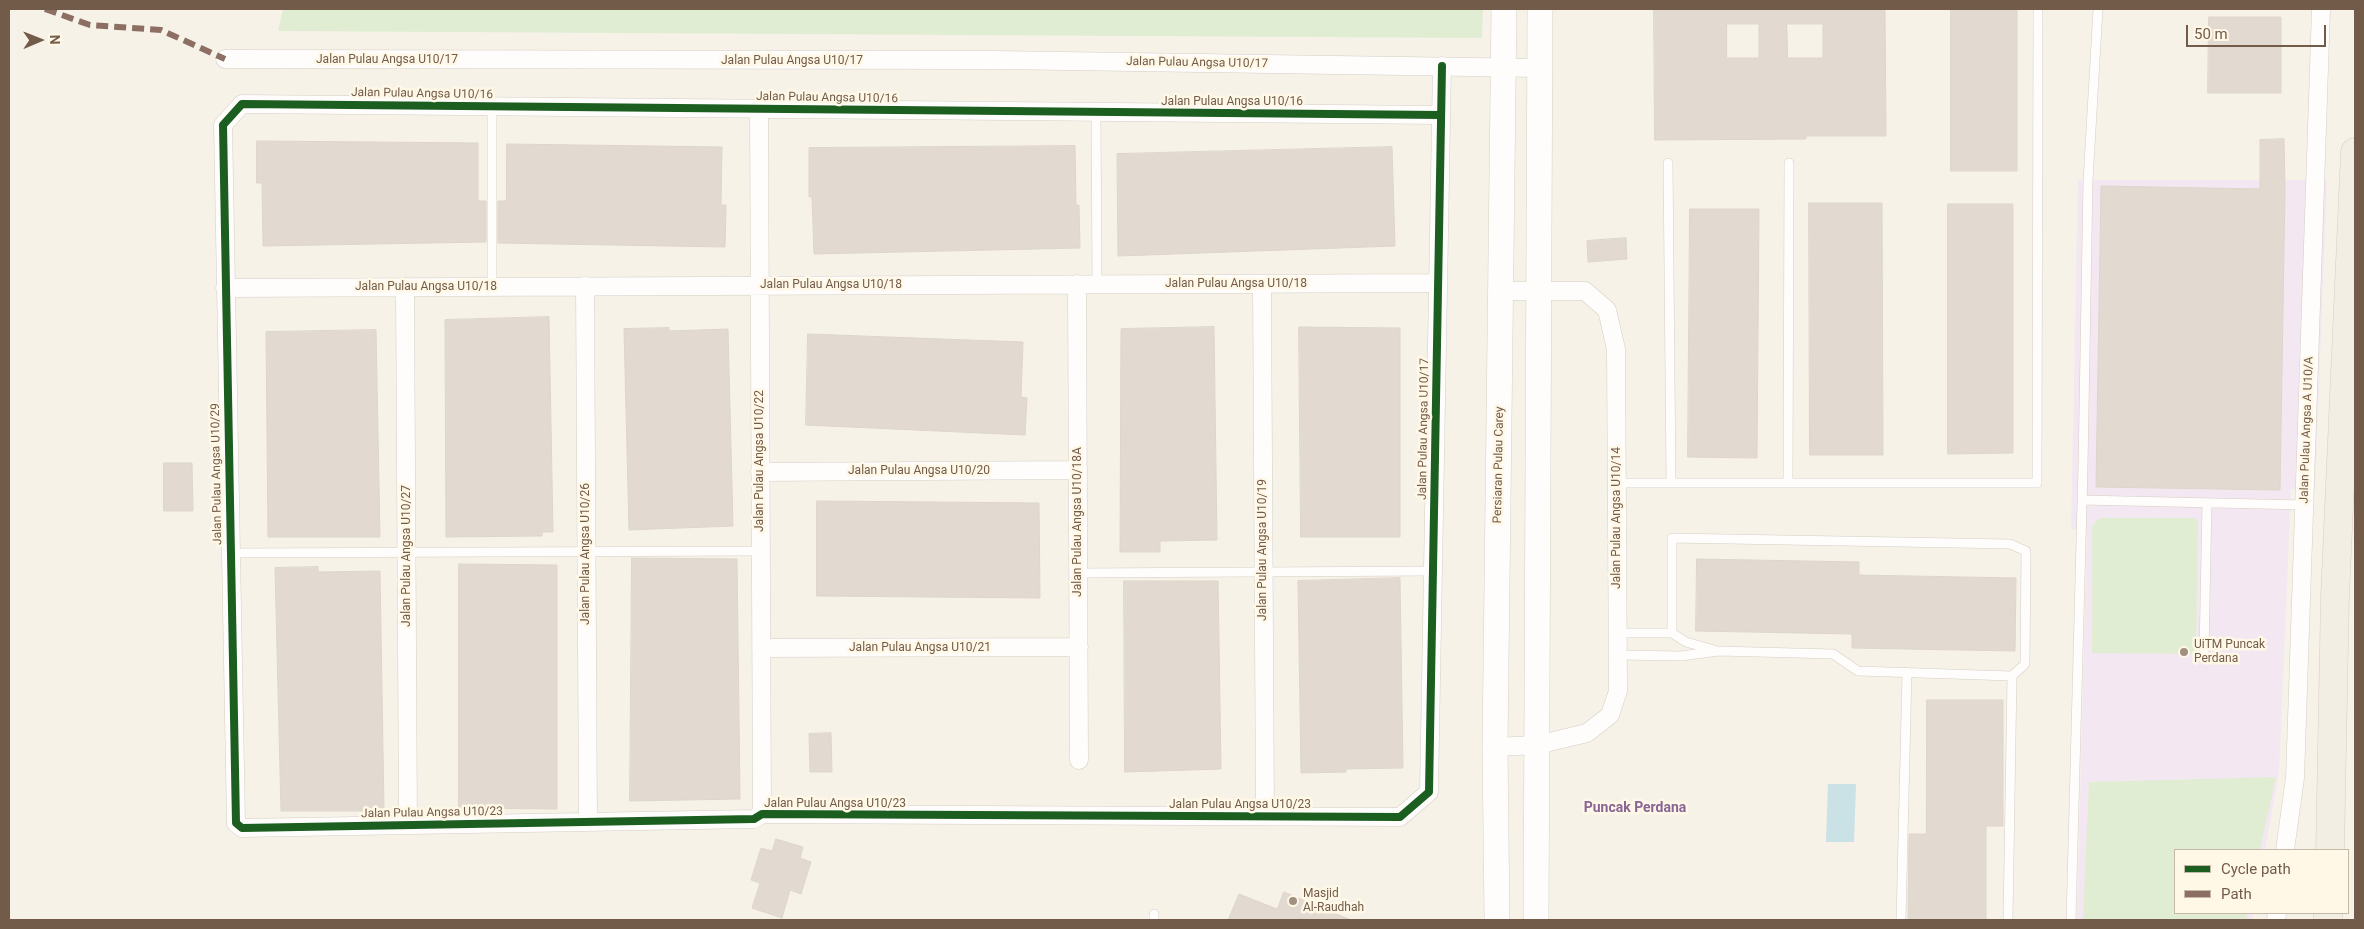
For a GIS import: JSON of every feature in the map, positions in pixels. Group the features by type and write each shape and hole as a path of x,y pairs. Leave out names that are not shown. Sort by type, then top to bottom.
{"main road":[{"path":"2330,849 2335,596 2355,152"}],"street":[{"name":"Persiaran Pulau Carey","path":"1497,920 1495,747 1504,9"},
{"path":"1536,920 1540,9"},
{"name":"Jalan Pulau Angsa A U10/A","path":"2285,849 2295,778 2321,9"},
{"name":"Jalan Pulau Angsa U10/17","path":"225,59 996,60 1442,66 1429,792"},
{"path":"1442,66 1539,68"},
{"name":"Jalan Pulau Angsa U10/16","path":"223,125 242,104 1441,115"},
{"name":"Jalan Pulau Angsa U10/22","path":"758,109 762,814"},
{"name":"Jalan Pulau Angsa U10/29","path":"223,125 236,823"},
{"name":"Jalan Pulau Angsa U10/18","path":"225,288 1438,283"},
{"name":"Jalan Pulau Angsa U10/18A","path":"1077,284 1079,760"},
{"name":"Jalan Pulau Angsa U10/19","path":"1262,284 1264,816"},
{"name":"Jalan Pulau Angsa U10/26","path":"585,286 588,822"},
{"name":"Jalan Pulau Angsa U10/27","path":"405,287 408,825"},
{"name":"Jalan Pulau Angsa U10/14","path":"1495,747 1537,745 1587,733 1610,715 1618,691 1616,349 1607,310 1585,291 1502,291"},
{"name":"Jalan Pulau Angsa U10/20","path":"760,472 1078,470"},
{"name":"Jalan Pulau Angsa U10/21","path":"761,648 1079,647"},
{"name":"Jalan Pulau Angsa U10/23","path":"236,823 242,828 754,820 762,814 1400,817 1429,792"}],"lane":[{"path":"1618,483 2037,483 2038,9"},
{"path":"2070,920 2082,500 2088,181 2098,9"},
{"path":"492,106 492,286"},
{"path":"1096,112 1097,284"},
{"path":"1668,163 1671,482"},
{"path":"1788,482 1789,163"},
{"path":"2082,500 2304,505"},
{"path":"2204,652 2208,503"},
{"path":"1618,655 1681,656 1719,651 1833,654 1858,671 2012,676 2026,664 2026,551 2010,544 1672,538 1672,633"},
{"path":"230,553 760,551"},
{"path":"1078,573 1433,571"},
{"path":"1618,633 1672,633 1686,642 1719,651"},
{"path":"1901,920 1907,672"},
{"path":"2008,920 2012,676"}],"shaded area":[{"name":"UiTM Puncak Perdana","path":"2078,180 2327,180 2315,489 2291,489 2279,774 2265,849 2174,849 2174,914 2253,914 2252,920 2077,920 2087,530 2071,529"}],"green space":[{"path":"283,9 1483,9 1482,38 278,31"},
{"path":"2100,518 2194,518 2198,521 2196,654 2092,653 2092,526"},
{"path":"2276,777 2260,849 2174,849 2174,914 2247,914 2246,920 2083,920 2089,782"}],"water":[{"path":"1828,784 1856,784 1854,842 1826,842"}],"building":[{"path":"1654,9 1885,9 1886,136 1806,136 1806,139 1655,140","holes":["1727,24 1759,24 1759,58 1727,58","1787,24 1823,24 1823,58 1788,58"]},
{"path":"1951,9 2017,9 2017,171 1951,171"},
{"path":"2209,17 2281,17 2281,93 2208,93"},
{"path":"2284,139 2285,189 2280,490 2096,487 2101,186 2260,189 2260,140"},
{"path":"257,141 478,143 478,201 486,201 486,242 263,246 262,183 257,183"},
{"path":"507,144 722,147 721,205 726,205 725,247 498,243 498,201 506,201"},
{"path":"1075,146 1076,205 1079,205 1080,248 814,254 812,197 809,197 809,148"},
{"path":"1392,147 1395,246 1118,256 1117,154"},
{"path":"1809,203 1882,203 1883,455 1810,455"},
{"path":"1948,204 2013,204 2013,453 1948,454"},
{"path":"1690,209 1759,209 1757,458 1688,457"},
{"path":"1626,238 1627,259 1588,262 1587,241"},
{"path":"549,317 553,532 542,532 542,536 446,537 445,320"},
{"path":"1214,327 1217,540 1160,541 1160,552 1120,552 1121,329"},
{"path":"1299,327 1400,328 1400,537 1301,537"},
{"path":"669,328 669,331 728,329 733,526 629,530 624,329"},
{"path":"376,330 380,537 268,537 266,332"},
{"path":"808,334 1023,342 1021,397 1027,398 1025,435 806,425"},
{"path":"164,463 192,463 193,511 164,511"},
{"path":"817,501 1039,503 1040,598 817,596"},
{"path":"632,558 737,559 740,799 630,801"},
{"path":"1697,559 1859,562 1859,575 2016,578 2015,651 1852,648 1852,634 1696,631"},
{"path":"459,564 557,565 557,809 459,808"},
{"path":"318,567 318,572 380,571 384,811 281,811 275,568"},
{"path":"1400,578 1403,768 1346,769 1346,772 1301,773 1298,581"},
{"path":"1124,581 1218,581 1221,769 1125,772"},
{"path":"1927,700 2003,700 2003,826 1986,826 1986,920 1908,920 1909,834 1926,834"},
{"path":"831,733 832,772 810,772 809,734"},
{"path":"776,839 803,847 800,858 811,862 801,894 790,890 782,918 752,908 760,883 751,880 761,848 772,851"},
{"name":"Masjid Al-Raudhah","path":"1284,892 1351,920 1228,920 1239,894 1277,909"}],"marked path":[{"path":"45,9 90,25 161,30 225,59"}],"cycle path":[{"path":"1441,115 242,104 223,125 236,823 242,828 754,819 762,814 1400,817 1429,792 1442,66"}],"place":[{"name":"UiTM Puncak Perdana","path":"2184,652"},
{"name":"Masjid Al-Raudhah","path":"1293,901"}],"district":[{"name":"Puncak Perdana","path":"1635,808"}]}
